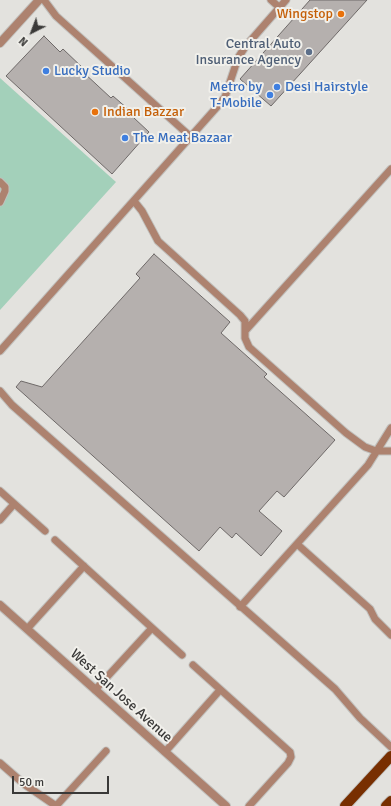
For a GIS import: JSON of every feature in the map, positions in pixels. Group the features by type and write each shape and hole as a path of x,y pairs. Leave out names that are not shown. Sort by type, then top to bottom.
{"main road":[{"path":"345,806 391,756"},
{"path":"386,806 391,801"}],"street":[{"path":"0,42 39,0"},
{"name":"West San Jose Avenue","path":"0,605 226,806"}],"lane":[{"path":"44,0 56,16 191,137"},
{"path":"271,0 280,8"},
{"path":"0,351 225,97 238,58 245,46 286,0"},
{"path":"246,330 391,169"},
{"path":"0,182 5,187 5,192 0,202"},
{"path":"134,201 142,211 158,241 240,315 244,321 246,330 245,338 249,347 346,433 365,447 376,451 391,451"},
{"path":"0,391 12,405 335,689 360,718 391,747"},
{"path":"240,607 368,465 391,428"},
{"path":"0,491 45,531"},
{"path":"0,520 14,504"},
{"path":"55,540 182,655"},
{"path":"298,544 370,609 375,619 391,635"},
{"path":"27,629 84,566"},
{"path":"95,690 152,628"},
{"path":"193,665 290,752 291,757 288,763 249,806"},
{"path":"166,752 220,690"},
{"path":"0,763 24,784 56,806 106,751"}],"green space":[{"path":"0,78 116,182 0,310"}],"building":[{"path":"310,0 367,0 271,106 240,79"},
{"path":"44,36 60,52 63,49 85,70 83,72 111,98 113,96 136,116 134,118 149,132 112,174 6,76"},
{"path":"154,254 230,322 221,333 267,374 264,377 335,440 284,497 277,491 259,511 282,531 261,556 236,533 232,538 220,527 199,551 16,387 21,381 42,387 140,278 136,274"}],"place":[{"name":"Wingstop","path":"341,14"},
{"name":"Central Auto Insurance Agency","path":"309,52"},
{"name":"Lucky Studio","path":"46,71"},
{"name":"Desi Hairstyle","path":"277,87"},
{"name":"Metro by T-Mobile","path":"270,95"},
{"name":"Indian Bazzar","path":"95,112"},
{"name":"The Meat Bazaar","path":"125,138"}]}
